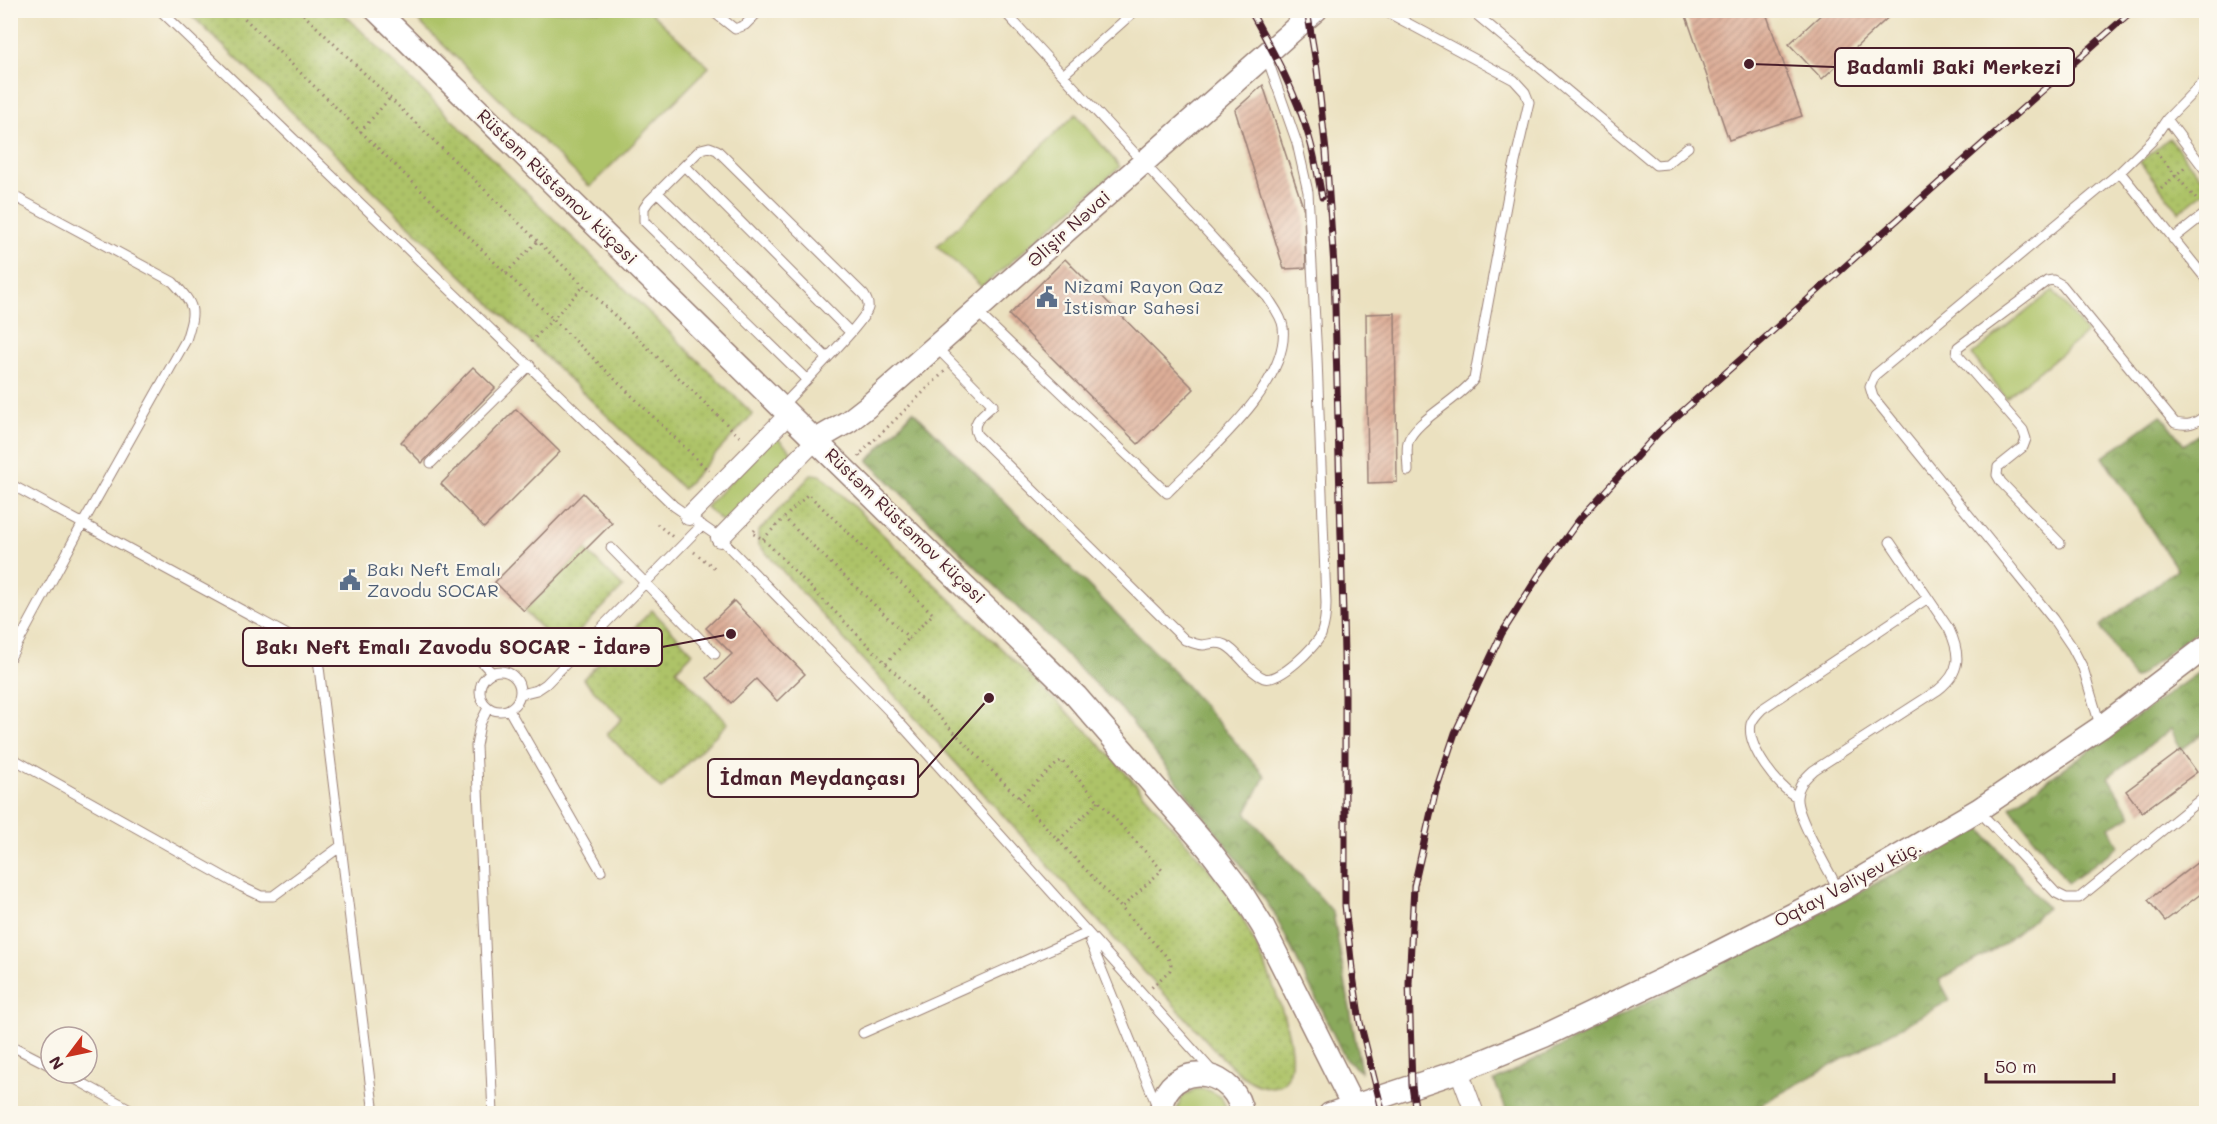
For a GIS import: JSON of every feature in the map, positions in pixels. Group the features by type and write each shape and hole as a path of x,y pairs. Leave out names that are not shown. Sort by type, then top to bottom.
{"street":[{"name":"Rüstəm Rüstəmov küçəsi","path":"376,10 1057,675 1208,848 1251,906 1353,1106"},
{"name":"Əlişir Nəvai","path":"816,440 849,421 867,407 1266,55 1296,23 1316,10"},
{"path":"696,521 785,410"},
{"path":"720,538 816,440"},
{"name":"Oqtay Vəliyev küç.","path":"1330,1113 1460,1071 1544,1036 1839,891 1978,810 2101,727 2206,647"},
{"path":"1460,1071 1476,1113"},
{"path":"1160,1113 1164,1099 1173,1085 1187,1077 1203,1074 1219,1078 1232,1088 1240,1102 1242,1113"}],"lane":[{"path":"711,10 735,29 745,25 760,10"},
{"path":"976,311 1167,493 1253,404 1276,367 1282,342 1283,326 1268,298 1003,10"},
{"path":"1063,75 1136,10"},
{"path":"1383,10 1514,80 1525,92 1529,102 1510,184 1474,379 1467,388 1412,434 1408,442 1408,471"},
{"path":"1471,10 1656,165 1667,164 1688,147"},
{"path":"162,12 674,506 720,538 889,711 1219,1078"},
{"path":"936,347 993,405 975,423 974,430 977,435 1185,640 1202,645 1211,642 1226,645 1245,665 1264,678 1272,679 1285,674 1320,638 1326,615 1326,603 1308,192 1297,143 1266,55"},
{"path":"2101,727 2083,668 2053,619 1873,397 1870,387 1875,375 2120,172 2152,141 2167,119 2206,80"},
{"path":"2167,119 2206,171"},
{"path":"785,410 826,357 850,332 868,308 867,301 864,295 717,150 709,147 702,149 657,192 644,208 644,221 807,380"},
{"path":"685,166 850,332"},
{"path":"2120,172 2206,279"},
{"path":"657,192 826,357"},
{"path":"10,194 173,282 191,301 192,320 186,340 10,658"},
{"path":"2173,239 2206,213"},
{"path":"2060,543 2001,482 1997,475 1998,467 2022,447 2026,439 2023,430 1957,354 1958,347 2047,281 2053,280 2062,285 2175,423 2187,426 2199,422 2206,415"},
{"path":"431,463 530,365"},
{"path":"10,484 317,651 441,644 459,646 475,653 492,673"},
{"path":"521,694 537,690 546,684 645,584 696,521"},
{"path":"1839,891 1801,815 1797,797 1805,778 1938,690 1953,675 1957,654 1949,629 1890,542"},
{"path":"611,548 715,654"},
{"path":"1797,797 1788,793 1777,782 1753,744 1750,734 1754,717 1762,709 1928,598"},
{"path":"317,651 374,1113"},
{"path":"506,672 512,675 520,686 521,694 515,706 502,712 488,708 483,703 480,689 482,682 492,673 506,672"},
{"path":"488,708 480,724 476,746 493,1113"},
{"path":"509,710 601,872"},
{"path":"10,758 231,882 261,896 273,896 341,846"},
{"path":"1978,810 2056,893 2066,898 2079,898 2201,799"},
{"path":"863,1033 1087,933"},
{"path":"1087,933 1160,1113"},
{"path":"10,1045 39,1060"},
{"path":"86,1085 139,1113"}],"path":[{"path":"236,10 709,471"},
{"path":"299,10 741,438"},
{"path":"360,132 390,98"},
{"path":"2155,150 2196,199"},
{"path":"2161,189 2190,164"},
{"path":"506,273 538,241"},
{"path":"531,342 584,286"},
{"path":"864,461 858,455 953,364"},
{"path":"763,540 808,494 933,614 886,663"},
{"path":"784,518 909,638"},
{"path":"760,524 752,533 763,540 1019,798 1168,958 1172,965 1170,970 1143,995"},
{"path":"1019,798 1061,760 1162,870 1121,908"},
{"path":"1059,840 1099,801"}],"green space":[{"path":"187,11 341,11 753,414 683,489"},
{"path":"408,11 649,11 709,67 590,187"},
{"path":"1076,114 1120,167 982,287 937,246"},
{"path":"2169,138 2206,184 2206,190 2179,212 2140,162"},
{"path":"2053,290 2087,333 2006,398 1972,355"},
{"path":"913,411 1169,666 1265,776 1246,813 1333,912 1361,1072 1346,1060 1274,913 1236,858 1122,710 868,461"},
{"path":"2161,415 2184,445 2206,429 2206,624 2134,679 2100,626 2177,569 2103,457"},
{"path":"775,436 792,452 723,522 706,507"},
{"path":"812,474 821,475 1084,728 1135,783 1221,884 1232,900 1265,966 1287,1027 1291,1054 1289,1075 1277,1086 1268,1087 1250,1081 1213,1048 758,544 758,532"},
{"path":"585,549 623,587 562,649 524,611"},
{"path":"652,610 693,653 676,670 728,723 661,789 607,734 622,719 583,679"},
{"path":"2206,667 2206,731 2181,750 2171,729 2108,777 2131,816 2109,827 2119,846 2068,883 2010,807"},
{"path":"1981,829 2047,908 2001,946 1939,980 1950,1000 1745,1113 1508,1113 1494,1081"},
{"path":"1195,1089 1217,1094 1224,1102 1227,1113 1176,1113 1181,1098"}],"building":[{"path":"1684,10 1765,10 1802,116 1729,140"},
{"path":"1826,10 1896,10 1822,79 1789,44"},
{"path":"1263,85 1304,210 1306,268 1284,269 1235,110"},
{"path":"1065,259 1194,389 1138,444 1009,315"},
{"path":"1395,313 1397,482 1368,483 1366,314"},
{"path":"473,367 495,388 422,463 401,442"},
{"path":"516,409 560,452 484,528 441,484"},
{"path":"583,493 612,523 524,611 495,582"},
{"path":"734,601 805,674 777,701 756,679 731,703 707,678 732,654 706,628"},
{"path":"2181,750 2197,772 2142,812 2126,791"},
{"path":"2206,856 2206,890 2165,921 2148,900"}],"railway":[{"path":"1250,10 1298,104 1311,144 1322,197"},
{"path":"1307,10 1317,69 1326,152 1334,266 1345,693 1345,905 1360,1022 1383,1114"},
{"path":"1416,1114 1412,1086 1409,983 1414,886 1436,790 1455,733 1502,633 1539,575 1579,520 1658,433 2133,10"}],"place":[{"name":"Badamli Baki Merkezi","path":"1749,64"},
{"name":"Nizami Rayon Qaz İstismar Sahəsi","path":"1047,297"},
{"name":"Bakı Neft Emalı Zavodu SOCAR","path":"350,580"},
{"name":"Bakı Neft Emalı Zavodu SOCAR - İdarə","path":"731,634"},
{"name":"İdman Meydançası","path":"989,698"}]}
